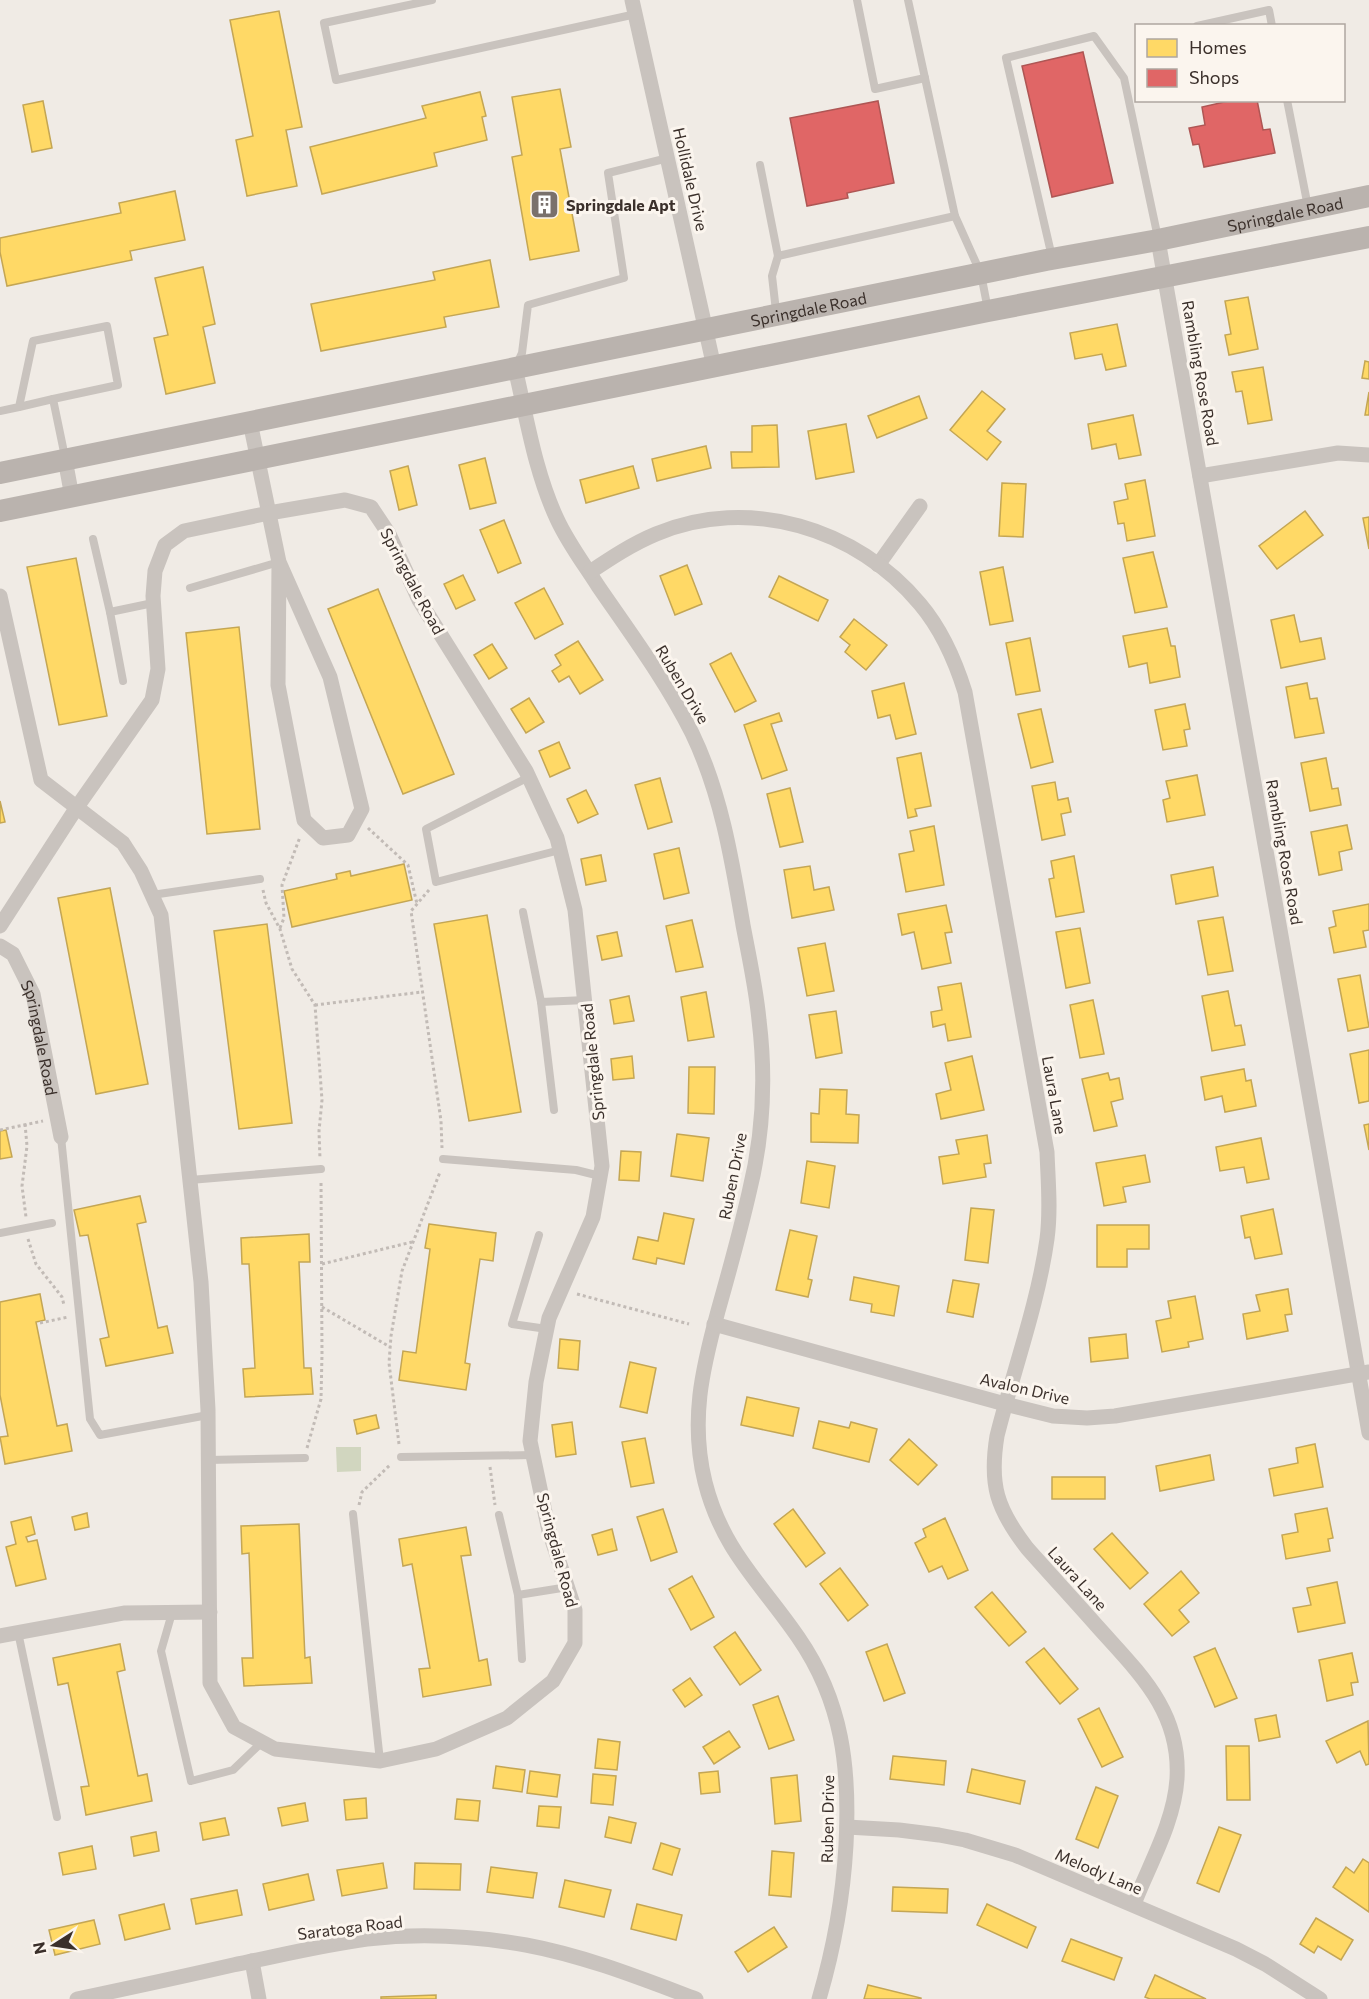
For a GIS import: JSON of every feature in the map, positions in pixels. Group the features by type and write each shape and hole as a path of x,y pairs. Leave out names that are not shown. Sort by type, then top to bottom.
{"street":[{"name":"Hollidale Drive","path":"634,7 714,366"},
{"name":"Springdale Road","path":"0,473 1369,196"},
{"path":"0,511 988,311 1369,237"},
{"name":"Rambling Rose Road","path":"1158,240 1364,1372 1369,1433"},
{"name":"Ruben Drive","path":"515,368 536,461 547,496 559,523 672,696 693,736 710,777 724,822 759,1018 763,1067 762,1107 751,1188 701,1379 697,1419 705,1483 717,1520 735,1554 802,1642 817,1668 831,1699 845,1756 848,1791 843,1891 832,1955 819,1999"},
{"path":"250,422 279,562 278,685 306,821 324,838 348,835 362,809 330,677 279,562"},
{"path":"1200,476 1338,453 1369,455"},
{"path":"65,459 72,497"},
{"name":"Springdale Road","path":"0,596 41,780 77,807 123,843 141,871 160,915 201,1281 208,1415 210,1683 234,1727 275,1749 380,1761 436,1749 507,1718 553,1681 575,1643 575,1610 549,1531 531,1441 536,1382 549,1318 593,1217 602,1166 575,910 557,838 529,777 419,600 389,534 371,507 345,500 269,513 184,531 165,545 155,571 153,603 158,669 152,700 77,807 0,926"},
{"path":"878,565 920,506"},
{"name":"Laura Lane","path":"590,572 629,547 657,533 680,526 721,518 745,517 789,522 813,529 850,545 878,565 908,590 932,620 954,659 965,692 1047,1152 1049,1204 1047,1239 993,1458 997,1496 1007,1520 1027,1548 1147,1682 1169,1724 1176,1750 1177,1780 1165,1829 1134,1904"},
{"name":"Springdale Road","path":"0,946 13,954 33,994 61,1137"},
{"name":"Avalon Drive","path":"714,1324 1053,1416 1087,1418 1115,1416 1364,1372"},
{"path":"0,1636 124,1613 210,1612"},
{"name":"Melody Lane","path":"847,1827 899,1830 965,1840 1015,1855 1134,1904 1265,1964 1320,1999"},
{"name":"Saratoga Road","path":"77,1999 306,1949 370,1939 420,1936 483,1939 564,1953 613,1968 696,1999"},
{"path":"252,1961 259,1999"}],"lane":[{"path":"432,0 324,23 336,80 634,7"},
{"path":"857,0 875,89 925,78"},
{"path":"908,0 955,216 981,274 988,311"},
{"path":"1206,24 1269,10 1272,24"},
{"path":"1052,259 1006,58 1094,36 1124,78 1158,240"},
{"path":"1287,102 1308,209"},
{"path":"515,368 522,353 528,305 624,278 608,173 668,158"},
{"path":"760,165 778,256 772,276 776,316"},
{"path":"778,256 955,216"},
{"path":"0,411 19,407 53,399 118,385 107,326 33,341 19,407"},
{"path":"53,399 65,459"},
{"path":"93,539 123,681"},
{"path":"190,588 279,562"},
{"path":"110,612 153,603"},
{"path":"529,777 426,830 436,882 560,850"},
{"path":"152,895 260,879"},
{"path":"523,912 541,1002 554,1110"},
{"path":"541,1002 585,1000"},
{"path":"61,1137 90,1419 100,1435 208,1415"},
{"path":"443,1159 576,1170 600,1176"},
{"path":"190,1180 321,1169"},
{"path":"0,1233 52,1223"},
{"path":"539,1235 512,1324 547,1329"},
{"path":"401,1456 533,1455"},
{"path":"208,1460 305,1458"},
{"path":"354,1514 380,1761"},
{"path":"499,1515 518,1595 522,1659"},
{"path":"518,1595 568,1587"},
{"path":"171,1613 161,1651 190,1781 233,1770 262,1743"},
{"path":"18,1632 57,1817"}],"path":[{"path":"357,818 408,865 417,904"},
{"path":"280,929 284,918 282,885 306,821"},
{"path":"354,1514 360,1503 362,1492 401,1456 393,1411 390,1347 402,1271 443,1164 441,1121 411,911 436,882"},
{"path":"315,1005 422,992"},
{"path":"0,1130 57,1118"},
{"path":"25,1124 27,1146 22,1186 27,1228 36,1264 62,1297 67,1317"},
{"path":"322,1264 412,1242"},
{"path":"561,1290 689,1324"},
{"path":"322,1307 390,1347"},
{"path":"40,1323 79,1315"},
{"path":"489,1455 495,1506 499,1515"}],"green space":[{"path":"336,1447 361,1447 361,1471 337,1472"}],"building: Homes":[{"path":"279,11 302,127 286,130 297,186 247,196 236,140 253,136 230,20"},
{"name":"Springdale Apt","path":"560,89 571,147 560,149 579,251 530,260 512,157 522,155 512,97"},
{"path":"480,92 486,116 482,117 487,140 434,153 437,166 322,194 310,147 426,118 422,106"},
{"path":"43,101 52,148 32,152 23,105"},
{"path":"175,191 185,240 130,251 132,260 7,286 0,252 0,238 121,213 119,203"},
{"path":"490,260 499,307 444,317 446,327 321,351 311,304 435,280 433,272"},
{"path":"203,267 215,324 203,327 215,383 166,394 154,338 168,335 155,278"},
{"path":"1248,297 1258,349 1229,355 1225,335 1231,334 1225,301"},
{"path":"1117,324 1126,366 1106,370 1102,354 1075,359 1070,333"},
{"path":"1365,361 1369,362 1369,379 1362,378"},
{"path":"1263,367 1272,420 1248,424 1242,391 1236,392 1232,372"},
{"path":"982,391 1005,409 987,431 1001,442 987,460 950,430"},
{"path":"1369,392 1369,415 1365,415"},
{"path":"919,396 927,418 877,438 868,416"},
{"path":"1133,415 1141,455 1119,459 1116,444 1092,449 1088,424"},
{"path":"846,424 854,472 816,479 808,431"},
{"path":"777,425 779,467 732,468 731,452 752,452 752,426"},
{"path":"706,446 711,468 657,481 652,459"},
{"path":"485,458 496,503 470,509 459,465"},
{"path":"408,466 417,505 399,510 390,471"},
{"path":"633,466 639,488 586,503 580,480"},
{"path":"1145,480 1155,536 1127,541 1124,523 1118,524 1114,502 1128,499 1125,484"},
{"path":"1002,483 1026,484 1023,537 999,536"},
{"path":"1305,511 1323,535 1277,569 1259,546"},
{"path":"1369,517 1369,549 1363,518"},
{"path":"504,520 521,563 498,573 480,530"},
{"path":"1153,552 1167,607 1135,613 1123,558"},
{"path":"76,558 107,716 59,725 27,567"},
{"path":"687,565 702,604 675,615 660,576"},
{"path":"1003,567 1013,621 990,625 980,572"},
{"path":"463,575 475,600 456,609 444,584"},
{"path":"779,576 828,600 818,621 769,597"},
{"path":"544,588 563,624 535,639 515,603"},
{"path":"378,589 454,774 403,794 328,609"},
{"path":"1294,615 1300,642 1321,638 1325,659 1281,668 1271,620"},
{"path":"854,619 887,645 866,670 845,652 850,645 840,637"},
{"path":"239,627 260,829 207,834 186,633"},
{"path":"1167,628 1171,646 1175,646 1180,677 1150,683 1147,663 1129,667 1123,636"},
{"path":"1030,638 1040,691 1016,695 1006,643"},
{"path":"578,641 603,680 580,694 569,676 559,682 552,671 561,665 555,655"},
{"path":"492,644 507,668 489,679 474,655"},
{"path":"731,653 756,701 735,712 710,664"},
{"path":"904,683 916,734 896,739 890,715 878,718 872,691"},
{"path":"1307,683 1310,699 1317,698 1324,733 1295,738 1286,687"},
{"path":"529,698 544,722 526,733 511,709"},
{"path":"1185,704 1190,729 1184,730 1187,746 1163,750 1155,710"},
{"path":"1041,709 1053,762 1031,768 1018,714"},
{"path":"779,713 782,721 771,724 787,770 762,779 744,725"},
{"path":"559,742 570,768 550,777 539,751"},
{"path":"921,753 931,806 915,809 917,816 908,818 897,758"},
{"path":"1326,758 1332,789 1338,788 1341,805 1310,811 1301,763"},
{"path":"1197,775 1205,815 1167,822 1163,800 1170,798 1166,781"},
{"path":"660,778 672,822 648,829 635,785"},
{"path":"1055,782 1058,800 1068,798 1071,812 1061,814 1065,835 1042,840 1032,786"},
{"path":"790,788 803,842 780,847 767,794"},
{"path":"586,790 598,814 578,823 567,799"},
{"path":"0,801 5,822 0,823"},
{"path":"1347,825 1352,849 1339,852 1342,870 1319,875 1311,832"},
{"path":"934,826 944,885 906,892 899,854 914,851 910,831"},
{"path":"679,848 689,893 664,899 654,854"},
{"path":"601,855 606,881 586,885 581,859"},
{"path":"1074,856 1084,912 1056,917 1049,879 1054,878 1051,861"},
{"path":"404,864 412,900 292,927 284,891 337,879 336,874 350,871 351,876"},
{"path":"810,866 814,890 829,887 834,910 792,918 784,870"},
{"path":"1213,867 1218,896 1176,904 1171,875"},
{"path":"110,888 148,1084 96,1094 58,898"},
{"path":"1369,904 1369,930 1363,931 1366,947 1334,953 1329,928 1336,926 1333,911"},
{"path":"946,905 952,932 945,933 951,963 922,969 914,932 902,935 898,914"},
{"path":"487,915 521,1112 469,1121 434,924"},
{"path":"1223,917 1233,971 1208,975 1198,921"},
{"path":"692,920 703,967 676,972 666,926"},
{"path":"267,924 292,1123 239,1129 214,931"},
{"path":"1080,928 1090,983 1066,988 1056,932"},
{"path":"617,932 622,956 602,960 597,936"},
{"path":"825,943 834,991 807,996 798,948"},
{"path":"1360,975 1369,1027 1348,1031 1338,979"},
{"path":"961,983 971,1037 948,1041 945,1024 933,1027 931,1012 942,1010 938,987"},
{"path":"1228,991 1235,1026 1241,1025 1245,1045 1212,1051 1202,996"},
{"path":"706,992 714,1037 688,1041 681,997"},
{"path":"629,996 634,1021 614,1024 610,1000"},
{"path":"1093,1000 1104,1054 1080,1058 1070,1005"},
{"path":"836,1011 842,1053 816,1058 809,1015"},
{"path":"1369,1050 1369,1101 1359,1103 1350,1054"},
{"path":"632,1056 634,1078 613,1080 611,1059"},
{"path":"972,1056 984,1110 941,1119 936,1094 951,1090 945,1063"},
{"path":"689,1067 715,1067 714,1114 688,1113"},
{"path":"1244,1069 1246,1081 1251,1080 1256,1106 1225,1112 1222,1096 1205,1100 1201,1077"},
{"path":"1108,1073 1110,1080 1119,1078 1123,1099 1111,1102 1117,1126 1094,1131 1082,1079"},
{"path":"820,1089 847,1090 846,1114 859,1115 858,1143 811,1142 811,1113 819,1114"},
{"path":"1369,1124 1369,1150 1364,1125"},
{"path":"6,1130 12,1157 0,1159 0,1131"},
{"path":"677,1134 709,1138 703,1181 671,1176"},
{"path":"987,1135 991,1163 984,1164 986,1177 943,1184 939,1157 959,1154 956,1140"},
{"path":"1261,1138 1269,1179 1247,1183 1244,1167 1220,1171 1216,1147"},
{"path":"621,1151 641,1152 639,1181 619,1180"},
{"path":"1145,1155 1150,1182 1123,1187 1126,1202 1104,1206 1096,1163"},
{"path":"807,1161 835,1166 829,1208 801,1203"},
{"path":"140,1196 146,1222 137,1224 158,1328 167,1326 173,1353 106,1366 100,1339 109,1337 88,1235 80,1236 74,1210"},
{"path":"971,1208 994,1210 988,1263 965,1260"},
{"path":"1273,1209 1282,1254 1255,1259 1250,1237 1245,1238 1241,1216"},
{"path":"664,1213 694,1219 684,1264 657,1258 656,1264 633,1259 638,1237 658,1241"},
{"path":"429,1224 496,1233 493,1261 480,1259 465,1363 470,1364 466,1390 399,1380 403,1351 416,1353 430,1249 425,1248"},
{"path":"1097,1225 1149,1225 1149,1249 1127,1249 1127,1267 1097,1267"},
{"path":"790,1230 817,1236 808,1279 812,1280 808,1297 776,1290"},
{"path":"309,1234 310,1262 299,1262 304,1368 311,1368 313,1394 245,1397 243,1369 255,1368 249,1264 242,1264 241,1238"},
{"path":"854,1277 899,1286 894,1316 871,1312 872,1304 850,1300"},
{"path":"953,1280 979,1284 973,1317 947,1312"},
{"path":"1288,1289 1292,1314 1285,1315 1288,1331 1247,1339 1243,1314 1260,1311 1256,1295"},
{"path":"40,1294 45,1320 36,1322 57,1426 67,1424 72,1451 5,1464 0,1437 8,1436 0,1395 0,1302"},
{"path":"1195,1296 1203,1339 1188,1342 1189,1347 1162,1352 1156,1321 1171,1318 1168,1301"},
{"path":"1126,1334 1128,1358 1091,1362 1089,1338"},
{"path":"560,1339 580,1341 578,1370 558,1368"},
{"path":"630,1362 656,1368 647,1413 620,1407"},
{"path":"747,1397 799,1408 793,1436 741,1425"},
{"path":"376,1415 379,1428 357,1434 354,1420"},
{"path":"819,1421 849,1428 851,1422 877,1429 869,1462 813,1448"},
{"path":"572,1422 576,1454 556,1457 552,1425"},
{"path":"645,1438 654,1483 631,1487 622,1442"},
{"path":"909,1439 937,1465 918,1485 890,1460"},
{"path":"1315,1444 1323,1487 1274,1496 1269,1469 1298,1463 1296,1448"},
{"path":"1210,1455 1214,1480 1160,1491 1156,1466"},
{"path":"1052,1477 1105,1477 1105,1499 1052,1499"},
{"path":"1327,1508 1333,1538 1328,1539 1330,1551 1286,1559 1282,1535 1298,1532 1295,1514"},
{"path":"663,1509 677,1552 651,1561 637,1517"},
{"path":"793,1509 825,1553 806,1567 774,1524"},
{"path":"87,1513 89,1527 75,1530 72,1517"},
{"path":"31,1517 35,1534 26,1537 28,1542 37,1540 46,1579 16,1586 6,1547 16,1544 11,1522"},
{"path":"945,1518 968,1570 948,1579 942,1566 929,1572 915,1543 926,1537 923,1529"},
{"path":"299,1524 305,1658 310,1657 312,1683 244,1686 242,1658 253,1658 249,1553 242,1554 241,1526"},
{"path":"466,1527 471,1555 461,1556 479,1661 487,1659 491,1685 423,1697 419,1669 430,1668 412,1564 403,1566 399,1539"},
{"path":"612,1529 617,1550 598,1555 592,1535"},
{"path":"1112,1533 1148,1573 1130,1589 1094,1549"},
{"path":"840,1568 868,1605 848,1621 820,1584"},
{"path":"1181,1571 1199,1593 1179,1610 1189,1622 1172,1636 1144,1604"},
{"path":"692,1576 714,1617 691,1630 669,1589"},
{"path":"1337,1582 1345,1623 1298,1632 1293,1608 1311,1605 1307,1588"},
{"path":"992,1592 1026,1632 1009,1646 975,1607"},
{"path":"735,1632 761,1670 740,1685 714,1647"},
{"path":"120,1644 125,1670 117,1672 138,1776 147,1774 152,1801 86,1815 81,1787 89,1786 68,1683 58,1685 53,1658"},
{"path":"887,1644 905,1693 884,1701 866,1652"},
{"path":"1044,1648 1078,1689 1060,1704 1026,1662"},
{"path":"1215,1648 1237,1698 1215,1707 1194,1657"},
{"path":"1352,1653 1358,1682 1351,1683 1353,1695 1327,1701 1319,1660"},
{"path":"690,1678 702,1695 685,1707 673,1690"},
{"path":"778,1696 794,1740 769,1749 753,1705"},
{"path":"1099,1708 1123,1757 1102,1767 1078,1719"},
{"path":"1276,1715 1280,1737 1259,1741 1255,1719"},
{"path":"1368,1721 1369,1764 1366,1765 1360,1751 1337,1763 1326,1741"},
{"path":"729,1731 740,1747 714,1764 703,1747"},
{"path":"598,1739 620,1742 617,1770 595,1768"},
{"path":"1226,1746 1249,1746 1250,1800 1227,1800"},
{"path":"893,1756 946,1761 944,1785 890,1779"},
{"path":"496,1766 525,1770 522,1792 493,1788"},
{"path":"972,1769 1025,1781 1020,1804 967,1792"},
{"path":"530,1771 560,1775 557,1797 527,1793"},
{"path":"718,1771 720,1792 701,1794 699,1773"},
{"path":"593,1774 616,1776 613,1805 591,1803"},
{"path":"797,1775 801,1821 775,1824 771,1778"},
{"path":"1096,1787 1118,1796 1098,1848 1076,1839"},
{"path":"366,1798 367,1818 346,1820 344,1800"},
{"path":"457,1799 480,1801 478,1821 455,1819"},
{"path":"305,1803 308,1821 282,1826 278,1808"},
{"path":"539,1806 561,1807 559,1828 537,1826"},
{"path":"609,1817 636,1823 631,1843 605,1837"},
{"path":"225,1818 229,1835 203,1840 200,1823"},
{"path":"1219,1827 1241,1835 1219,1892 1197,1883"},
{"path":"156,1832 159,1851 134,1856 131,1837"},
{"path":"661,1843 680,1849 672,1875 653,1869"},
{"path":"92,1846 96,1869 63,1875 59,1853"},
{"path":"772,1851 794,1853 791,1897 769,1895"},
{"path":"1363,1859 1369,1863 1369,1912 1333,1887 1346,1867 1354,1873"},
{"path":"383,1863 387,1888 342,1896 337,1870"},
{"path":"415,1863 461,1864 460,1890 414,1889"},
{"path":"491,1867 537,1873 533,1898 487,1892"},
{"path":"308,1874 314,1900 269,1910 263,1884"},
{"path":"565,1880 611,1890 604,1917 559,1907"},
{"path":"893,1887 948,1889 947,1913 892,1911"},
{"path":"237,1890 242,1915 196,1924 191,1899"},
{"path":"164,1904 170,1929 125,1940 119,1915"},
{"path":"637,1904 682,1915 676,1940 631,1929"},
{"path":"987,1904 1036,1927 1027,1948 977,1925"},
{"path":"1316,1918 1353,1940 1341,1960 1318,1946 1314,1953 1300,1944"},
{"path":"94,1920 100,1944 55,1955 49,1930"},
{"path":"774,1927 787,1947 748,1972 735,1952"},
{"path":"1071,1939 1122,1958 1114,1980 1062,1961"},
{"path":"1155,1975 1206,1999 1150,1999 1145,1997"},
{"path":"868,1985 921,1998 921,1999 864,1999"},
{"path":"436,1995 436,1999 381,1999 381,1997"}],"building: Shops":[{"path":"1083,52 1113,183 1052,197 1022,66"},
{"path":"878,101 894,183 847,193 848,198 807,206 790,118"},
{"path":"1224,102 1257,102 1263,130 1270,129 1275,153 1204,167 1199,144 1193,145 1189,128 1205,125 1202,107"}],"place":[{"name":"Springdale Apt","path":"545,204"}]}
